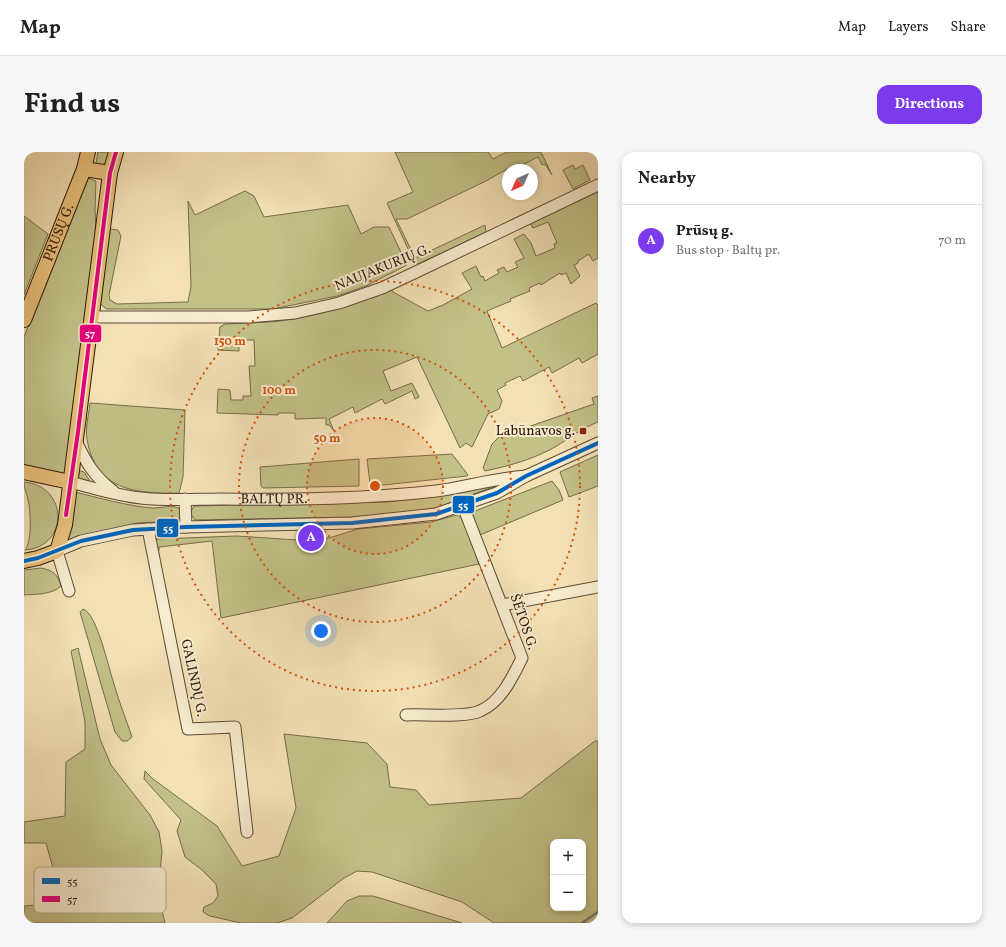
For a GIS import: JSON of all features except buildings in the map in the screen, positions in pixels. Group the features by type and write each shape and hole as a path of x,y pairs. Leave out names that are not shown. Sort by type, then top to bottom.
{"main road":[{"name":"PRŪSŲ G.","path":"24,320 84,169 88,152"},
{"path":"57,551 65,525 70,482 77,443 110,173 116,152"},
{"path":"84,169 110,173"},
{"name":"BALTŲ PR.","path":"24,472 70,482"},
{"path":"43,477 55,486 67,505"},
{"name":"BALTŲ PR.","path":"24,561 57,551"}],"street":[{"name":"NAUJAKURIŲ G.","path":"92,317 249,317 295,313 339,303 382,288 598,185"},
{"path":"77,443 89,469 102,483 118,495"},
{"name":"BALTŲ PR.","path":"57,551 92,539 117,533 148,529 352,523 411,518 436,514 463,506 497,493 526,476 598,443"},
{"name":"BALTŲ PR.","path":"70,482 118,495 141,498 185,500 373,496 446,489 509,477 526,476"},
{"path":"185,500 186,527"},
{"name":"ŠĖTOS G.","path":"406,715 463,714 480,712 496,701 511,679 522,658 463,506"},
{"name":"GALINDŲ G.","path":"148,529 188,729 235,727 247,832"},
{"path":"57,551 69,591"},
{"path":"502,605 598,587"}],"shaded area":[{"path":"98,152 109,152 106,164 103,167 99,167 96,163"},
{"path":"395,152 488,152 493,159 507,152 541,152 552,175 545,164 542,165 538,157 524,164 502,164 502,172 486,181 407,219 396,219 415,258 485,225 486,232 418,264 414,262 387,203 413,192"},
{"path":"573,165 575,169 583,165 590,180 573,189 563,170"},
{"path":"88,178 96,181 96,227 66,474 24,465 24,337 84,182"},
{"path":"598,190 598,258 593,261 589,254 578,261 578,263 574,265 580,276 571,284 566,273 561,275 560,273 541,285 540,283 529,288 530,291 510,299 511,301 487,311 502,348 596,303 598,305 598,354 582,363 579,358 552,373 549,367 523,381 520,376 505,383 506,385 497,390 502,401 499,409 488,414 472,447 466,443 460,448 417,357 383,371 391,391 412,383 419,397 415,399 412,391 385,404 382,399 355,413 353,407 329,419 334,431 329,425 326,425 326,418 295,419 295,413 279,413 278,415 217,413 218,389 230,390 231,400 243,400 243,396 251,396 249,366 255,366 254,340 242,340 242,344 239,344 239,351 218,350 220,327 225,324 273,322 309,316 364,300 391,289 393,292 428,311 443,305 472,289 462,273 476,266 481,277 483,276 485,281 499,273 497,270 504,267 507,272 518,267 515,262 524,258 514,239 524,234 531,243 536,256 555,248 554,244 557,243 548,222 533,228 530,223"},
{"path":"245,191 254,196 264,217 348,205 361,234 374,227 389,227 407,265 366,286 337,296 273,309 106,309 100,303 110,229 118,230 121,236 109,295 110,300 117,304 188,302 191,286 188,201 195,215"},
{"path":"24,216 48,234 24,295"},
{"path":"598,396 598,422 539,455 521,462 494,469 485,471 483,468 492,444 499,437 594,404 592,398"},
{"path":"90,403 185,410 183,477 179,493 133,490 120,486 108,479 99,469 91,456 87,439"},
{"path":"452,454 468,475 467,476 374,486 370,484 367,459"},
{"path":"598,455 598,486 569,497 560,472"},
{"path":"359,459 359,486 263,488 261,486 260,467"},
{"path":"78,470 84,472 90,481 77,478"},
{"path":"552,481 559,490 563,500 480,535 472,515 475,511"},
{"path":"24,482 39,486 49,494 56,504 58,516 56,528 50,539 39,546 25,550 30,534 30,519 28,498 24,487"},
{"path":"498,485 436,508 406,513 354,517 195,520 190,513 194,506 388,502 453,494"},
{"path":"75,492 133,506 153,508 174,507 180,509 181,517 176,521 137,523 68,540"},
{"path":"457,515 463,519 479,564 221,618 212,541 159,547 159,551 157,551 156,539 237,536 297,540 329,538 358,529 431,522"},
{"path":"41,568 54,573 61,586 48,593 24,595 24,570"},
{"path":"83,609 93,620 102,643 132,737 127,741 122,741 115,732 80,612"},
{"path":"78,648 100,739 111,765 150,815 159,832 162,851 161,867 53,867 46,843 24,843 24,822 65,816 66,762 85,749 85,722 71,651"},
{"path":"284,734 367,743 387,764 390,787 416,790 429,805 521,798 595,741 598,741 598,923 494,923 462,902 372,872 357,871 344,878 292,918 277,923 241,923 210,916 203,912 204,907 213,903 218,896 216,884 202,870 185,857 177,831 181,820 144,779 145,771 153,779 217,826 242,866 279,856 296,808"},
{"path":"359,896 373,896 462,923 327,923 347,901"},
{"path":"34,905 34,913 163,913 165,923 24,923 24,906"}],"waterway":[{"path":"582,923 598,912"}],"transit line":[{"name":"57","path":"66,515 78,432 110,173 116,152"},
{"name":"55","path":"24,561 38,558 81,541 133,530 186,527 352,523 436,514 497,493 526,476 598,443"}],"place":[{"name":"Labūnavos g.","path":"583,431"},
{"name":"Prūsų g.","path":"311,538"}]}
